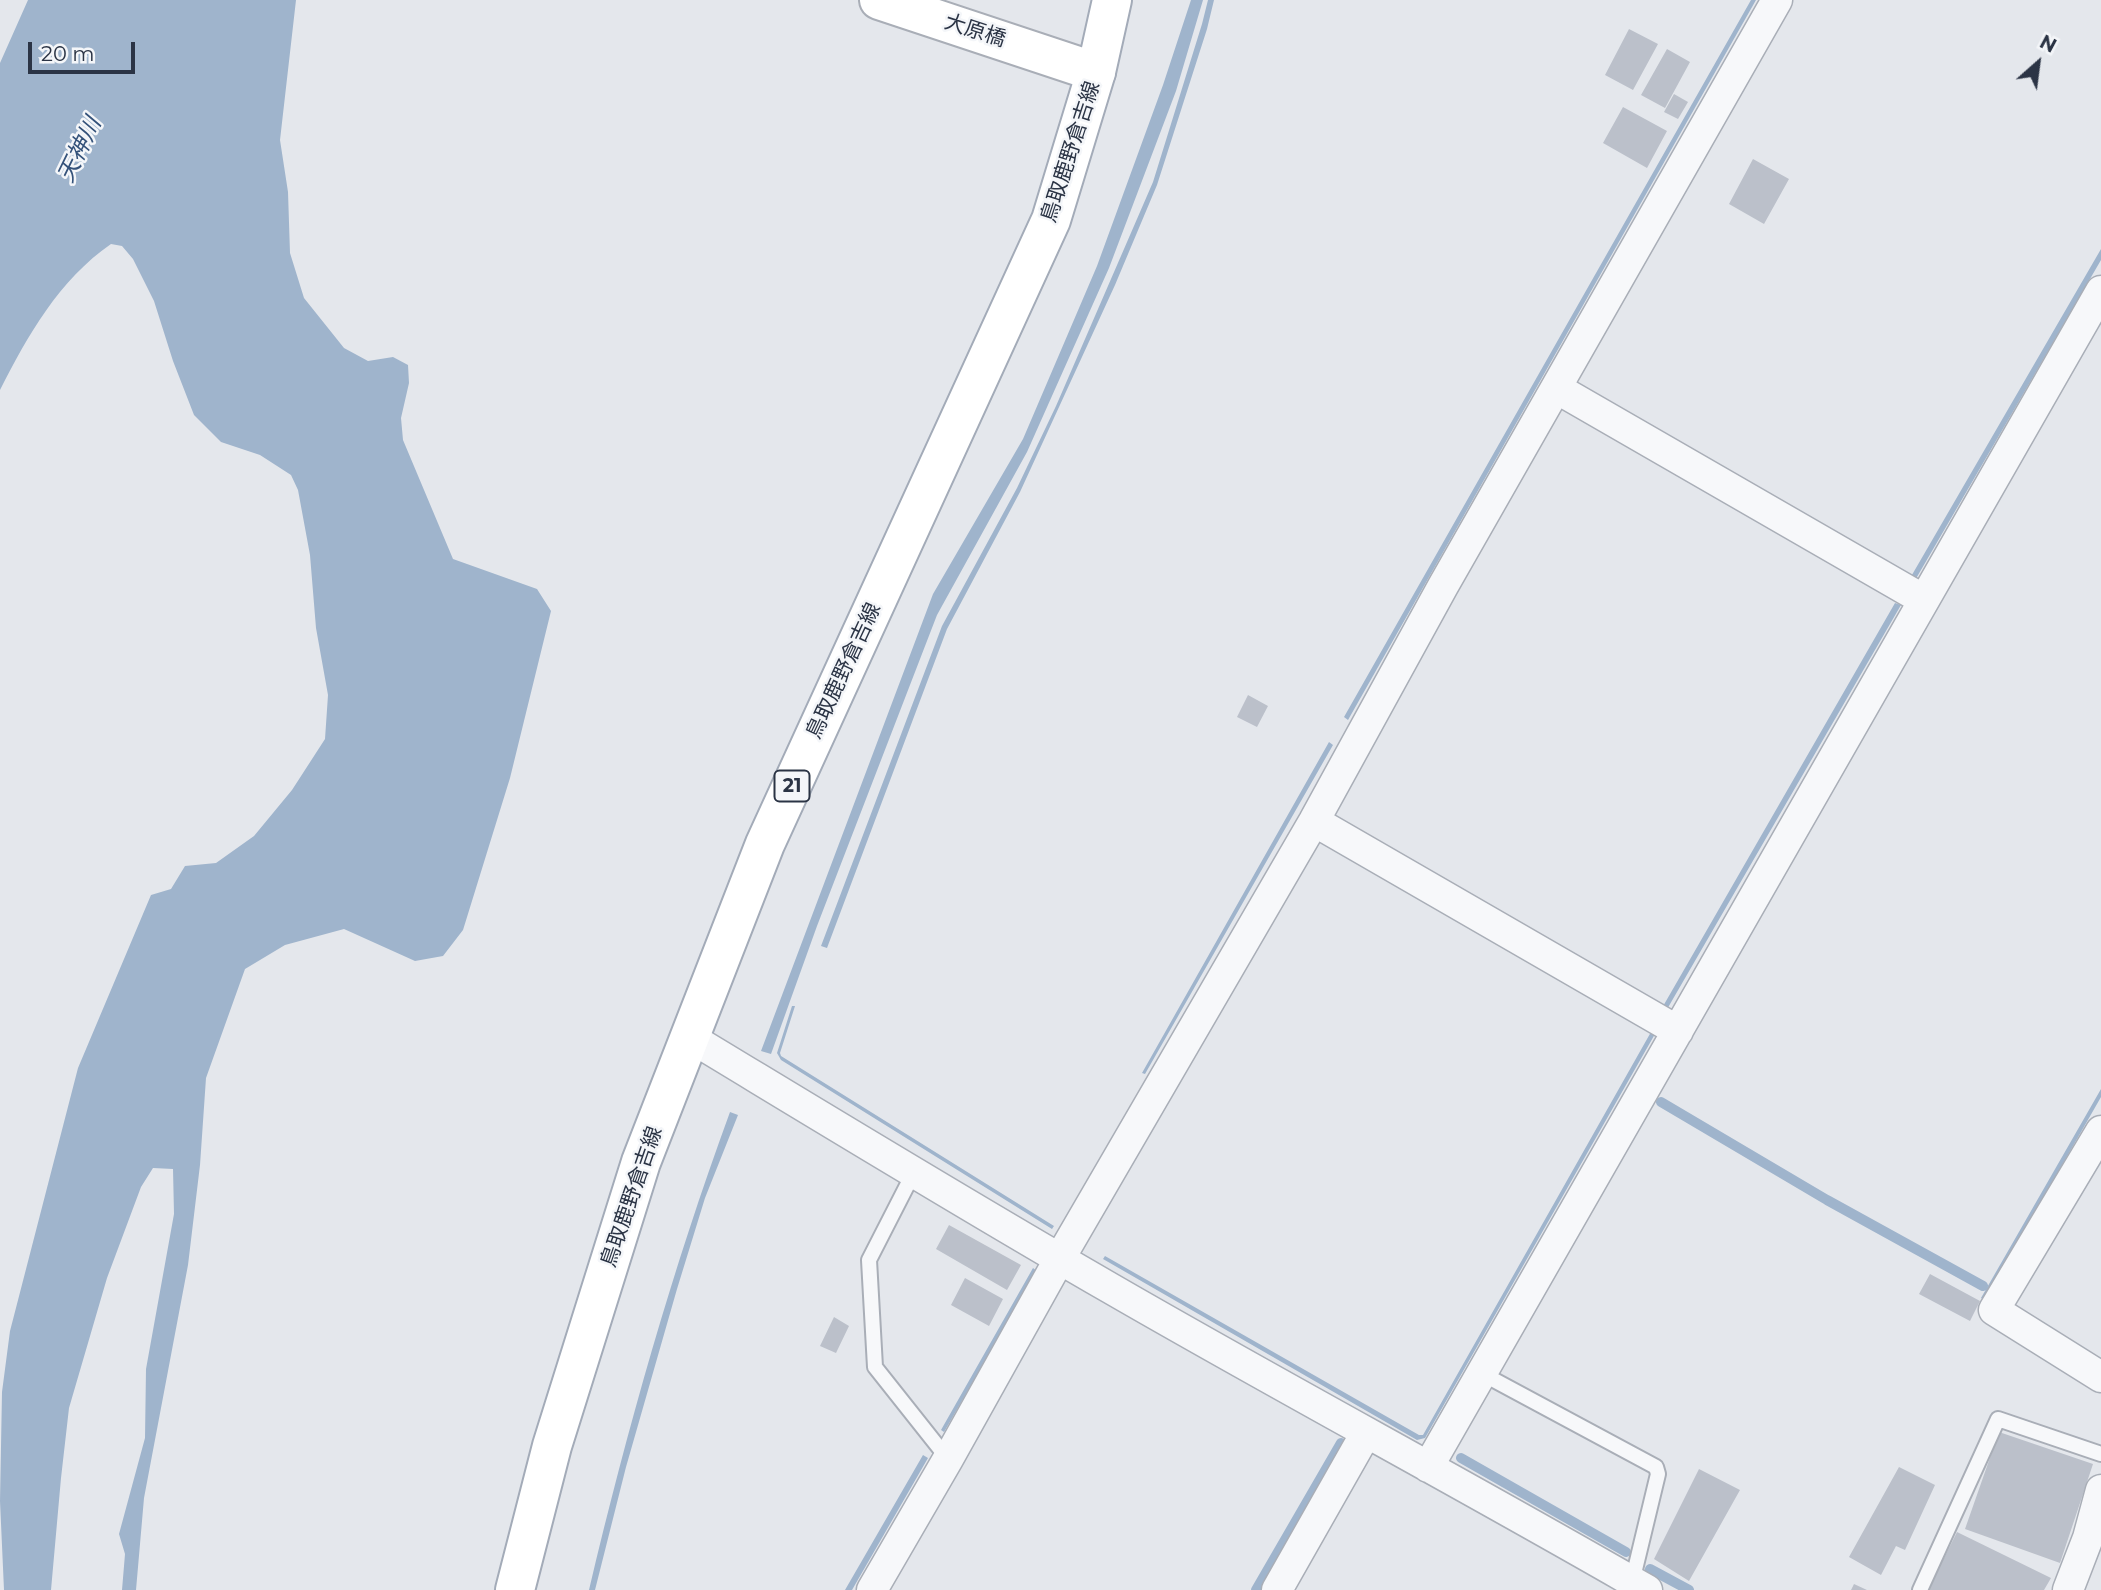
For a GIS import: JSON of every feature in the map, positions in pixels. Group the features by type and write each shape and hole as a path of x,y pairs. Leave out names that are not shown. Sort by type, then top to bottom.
{"main road":[{"name":"大原橋","path":"879,0 1096,72"},
{"name":"鳥取鹿野倉吉線","path":"515,1590 552,1446 637,1175 765,844 1051,220 1096,72 1112,0"}],"street":[{"path":"872,1590 1059,1258 1314,821 1777,0"},
{"path":"1428,1468 2101,291"},
{"path":"1556,388 1924,600"},
{"path":"1314,821 1678,1031"},
{"path":"691,1038 1059,1258 1428,1468 1535,1524 1640,1586"},
{"path":"2101,1130 1994,1310 2089,1367 2101,1377"},
{"path":"1276,1590 1366,1433"},
{"path":"2068,1590 2088,1538 2101,1490"}],"lane":[{"path":"914,1172 869,1260 876,1367 948,1459"},
{"path":"1481,1373 1656,1467 1658,1474 1640,1586"},
{"path":"1920,1590 1998,1419 2101,1454"}],"water":[{"name":"天神川","path":"28,0 296,0 280,140 288,192 290,253 304,298 344,348 368,361 393,357 408,365 409,383 401,418 403,440 453,559 537,589 551,611 510,778 463,930 443,956 415,961 344,929 285,945 245,969 206,1078 200,1165 188,1265 144,1498 136,1590 122,1590 125,1554 119,1534 145,1438 146,1369 174,1214 173,1169 153,1168 141,1187 107,1278 69,1408 51,1590 4,1590 0,1501 2,1392 10,1331 78,1068 151,895 171,889 185,866 216,863 254,836 292,790 325,739 328,695 316,628 310,555 298,490 291,475 260,455 221,442 194,415 154,301 133,259 122,246 111,244 92,258 60,292 34,329 0,390 0,63"},
{"path":"1191,0 1203,0 1176,91 1109,268 1027,452 937,615 817,926 771,1054 761,1051 933,594 1023,439 1097,266"},
{"path":"1208,0 1214,0 1207,29 1157,185 1115,285 1020,492 947,629 827,948 821,946 942,626 1017,488 1056,406 1153,182"},
{"path":"1751,0 1756,0 1348,720 1344,717"},
{"path":"2101,249 2101,260 1914,582 1909,580"},
{"path":"1895,603 1901,605 1666,1011 1662,1008"},
{"path":"1329,742 1333,745 1145,1074 1142,1073"},
{"path":"792,1006 795,1006 781,1056 1054,1226 1052,1229 781,1060 777,1053"},
{"path":"1651,1032 1655,1034 1425,1438 1417,1440 1103,1259 1105,1256 1423,1435"},
{"path":"2101,1089 2101,1097 1985,1300 1981,1298"},
{"path":"730,1112 738,1115 705,1198 626,1467 595,1590 589,1590 652,1349 689,1229"},
{"path":"1033,1268 1037,1271 944,1432 941,1430"},
{"path":"923,1455 928,1458 852,1590 845,1590"}],"building":[{"path":"1629,29 1658,44 1633,90 1605,75"},
{"path":"1667,49 1690,62 1665,108 1641,95"},
{"path":"1674,94 1688,102 1678,119 1664,112"},
{"path":"1623,107 1667,131 1647,168 1603,143"},
{"path":"1753,159 1789,179 1764,224 1729,204"},
{"path":"1248,695 1268,706 1257,727 1237,717"},
{"path":"949,1225 1021,1265 1007,1290 936,1249"},
{"path":"1930,1274 1980,1301 1970,1321 1919,1294"},
{"path":"965,1278 1003,1299 989,1326 951,1305"},
{"path":"834,1317 849,1326 836,1353 820,1346"},
{"path":"1999,1432 2093,1464 2060,1563 1965,1529"},
{"path":"1899,1467 1935,1485 1905,1550 1896,1546 1881,1575 1849,1557"},
{"path":"1699,1469 1740,1490 1689,1581 1654,1559"},
{"path":"1957,1532 2051,1578 2044,1590 1928,1590"},
{"path":"1854,1584 1867,1590 1851,1590"}],"waterway":[{"path":"1661,1102 1827,1200 1983,1286"},
{"path":"1256,1590 1341,1443"},
{"path":"1461,1458 1626,1552"},
{"path":"1650,1569 1689,1590"}]}
